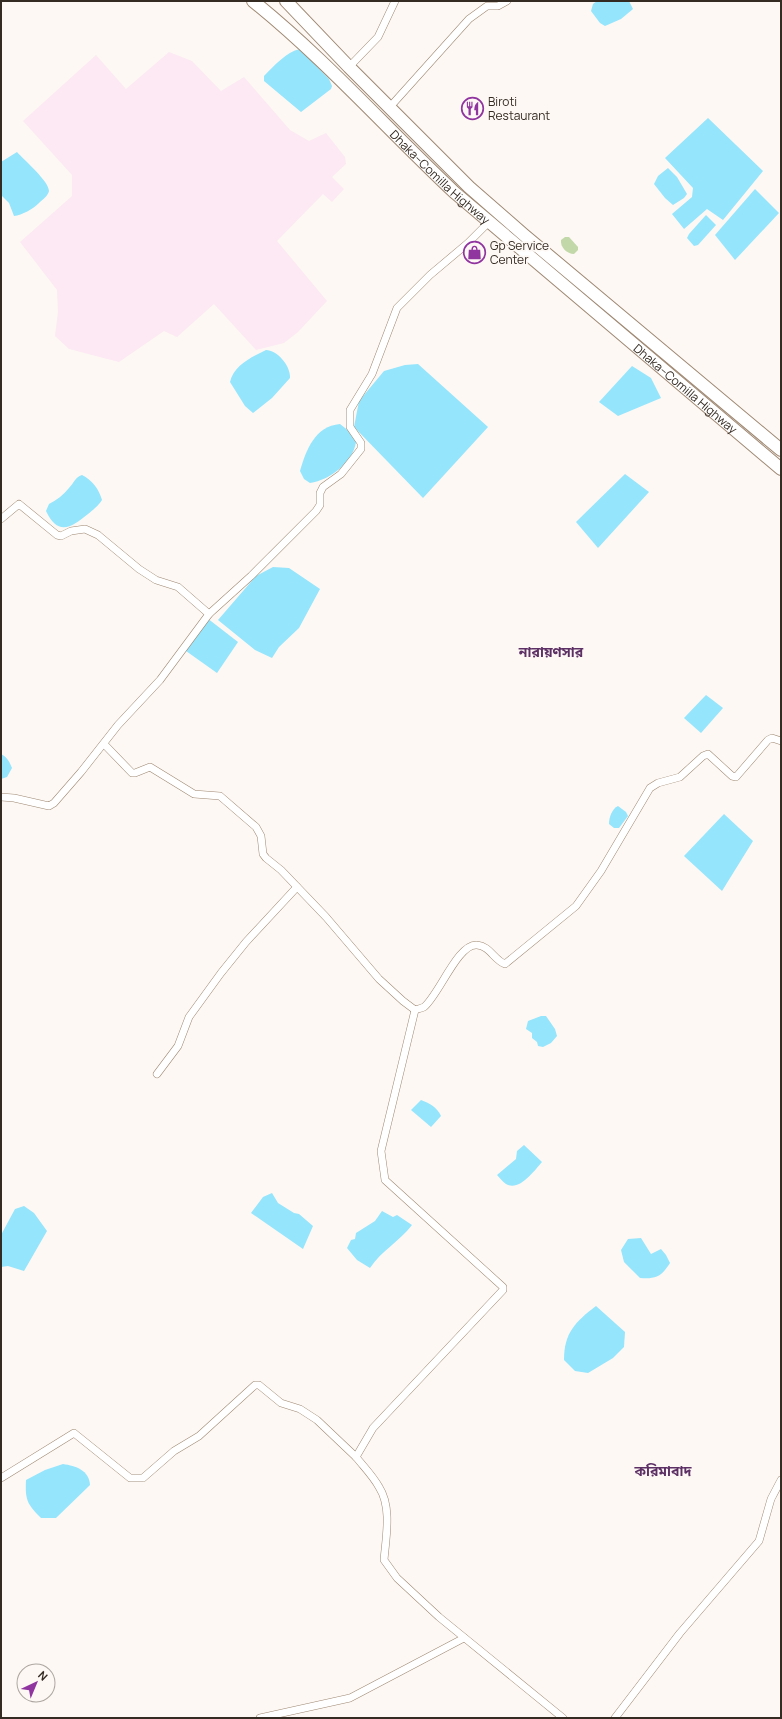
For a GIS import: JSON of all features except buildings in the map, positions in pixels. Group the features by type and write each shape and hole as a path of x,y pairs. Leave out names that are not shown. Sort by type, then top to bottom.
{"highway":[{"name":"Dhaka–Comilla Highway","path":"253,1 316,54 407,147 454,192 489,222 571,283 781,450"},
{"name":"Dhaka–Comilla Highway","path":"286,1 389,108 469,187 571,283 781,469"},
{"path":"272,17 286,1"}],"street":[{"path":"349,67 378,37 395,1"},
{"path":"389,108 469,19 487,6 498,6 507,1"},
{"path":"1,797 14,798 49,806 54,803 104,744 118,725 160,680 209,614 251,576 316,511 320,505 320,493 323,487 341,474 361,449 361,443 350,426 350,410 372,374 397,308 430,275 468,243 489,222"},
{"path":"1,519 19,504 57,535 61,536 71,531 85,529 98,535 139,569 156,580 178,587 209,614"},
{"path":"415,1010 424,1007 447,976 452,964 469,947 476,944 482,946 505,964 576,906 600,871 650,788 658,783 680,777 708,754 732,776 736,777 768,740 772,738 781,741"},
{"path":"104,744 132,773 150,767 194,794 220,796 256,827 261,836 263,854 326,917 379,979 415,1010"},
{"path":"157,1074 178,1046 189,1017 221,973 246,942 297,887"},
{"path":"356,1457 373,1428 503,1290 503,1287 385,1180 381,1151 415,1010"},
{"path":"1,1478 74,1433 130,1478 143,1478 174,1451 199,1436 255,1385 259,1385 281,1403 300,1409 317,1420 356,1457 380,1488 385,1503 387,1522 384,1560 397,1578 439,1617 563,1718"},
{"path":"615,1718 680,1633 758,1541 771,1499 781,1480"},
{"path":"260,1718 350,1698 464,1638"}],"shaded area":[{"path":"169,52 192,61 221,91 244,77 290,130 309,141 326,133 345,157 346,164 332,177 344,189 332,202 323,194 277,241 327,301 298,332 284,343 256,350 214,304 177,337 164,331 119,362 69,349 55,336 58,312 57,290 20,242 72,196 72,175 23,121 96,55 126,89"}],"green space":[{"path":"565,237 569,237 578,247 578,250 574,254 564,250 561,240"}],"water":[{"path":"597,1 629,1 633,9 621,19 605,26 600,23 591,11 593,4"},
{"path":"300,49 329,79 332,86 331,89 301,112 264,81 264,76 280,60 290,53"},
{"path":"708,118 763,171 723,220 707,209 684,229 672,214 692,197 693,188 665,158"},
{"path":"17,152 41,176 49,191 45,198 34,207 24,213 14,216 9,203 1,195 1,162"},
{"path":"668,168 677,177 687,194 684,198 673,205 665,198 654,184 658,176"},
{"path":"755,189 779,213 735,260 715,235"},
{"path":"706,215 716,225 698,245 694,246 687,238"},
{"path":"266,350 275,353 286,364 290,373 290,378 272,398 253,413 245,406 230,382 239,366"},
{"path":"418,364 488,427 423,498 354,427 359,401 384,371 405,365"},
{"path":"632,366 651,378 661,398 618,416 599,402"},
{"path":"340,424 350,432 356,442 354,449 345,463 333,474 310,483 304,479 300,471 309,447 318,434 324,429"},
{"path":"625,474 649,492 598,548 576,522"},
{"path":"82,475 95,485 102,500 94,509 76,523 71,526 60,527 55,524 46,511 49,504 62,495 76,479"},
{"path":"273,567 289,568 320,589 299,628 279,647 272,658 255,650 218,620 256,576"},
{"path":"207,618 238,642 217,673 186,651"},
{"path":"706,695 723,708 701,733 684,718"},
{"path":"1,754 5,756 12,768 7,777 1,779"},
{"path":"618,806 626,812 628,816 619,828 614,828 609,824 611,814"},
{"path":"724,814 753,841 722,891 684,856"},
{"path":"541,1016 546,1016 555,1029 557,1036 551,1043 543,1047 538,1046 537,1042 532,1038 532,1033 526,1029 528,1021"},
{"path":"421,1100 427,1102 437,1110 441,1116 431,1127 411,1110"},
{"path":"524,1145 542,1162 531,1175 521,1183 511,1186 506,1184 497,1175 516,1159 517,1151"},
{"path":"272,1193 278,1203 294,1213 299,1214 313,1226 303,1249 251,1213 263,1197"},
{"path":"24,1206 34,1213 47,1231 24,1271 8,1266 1,1267 1,1235 15,1209"},
{"path":"382,1211 393,1217 397,1215 412,1225 380,1256 370,1268 357,1260 347,1248 351,1240 355,1239 356,1233 375,1221"},
{"path":"641,1238 651,1254 661,1249 670,1263 658,1276 640,1278 624,1262 621,1250 628,1239"},
{"path":"596,1306 625,1332 624,1347 613,1358 588,1373 575,1371 564,1360 566,1342 572,1329 582,1317"},
{"path":"63,1464 73,1466 84,1472 90,1485 56,1518 41,1518 28,1501 26,1480 45,1470"}],"place":[{"name":"Biroti Restaurant","path":"472,108"},
{"name":"Gp Service Center","path":"474,252"}],"district":[{"name":"নারায়ণসার","path":"551,651"},
{"name":"করিমাবাদ","path":"663,1470"}]}
